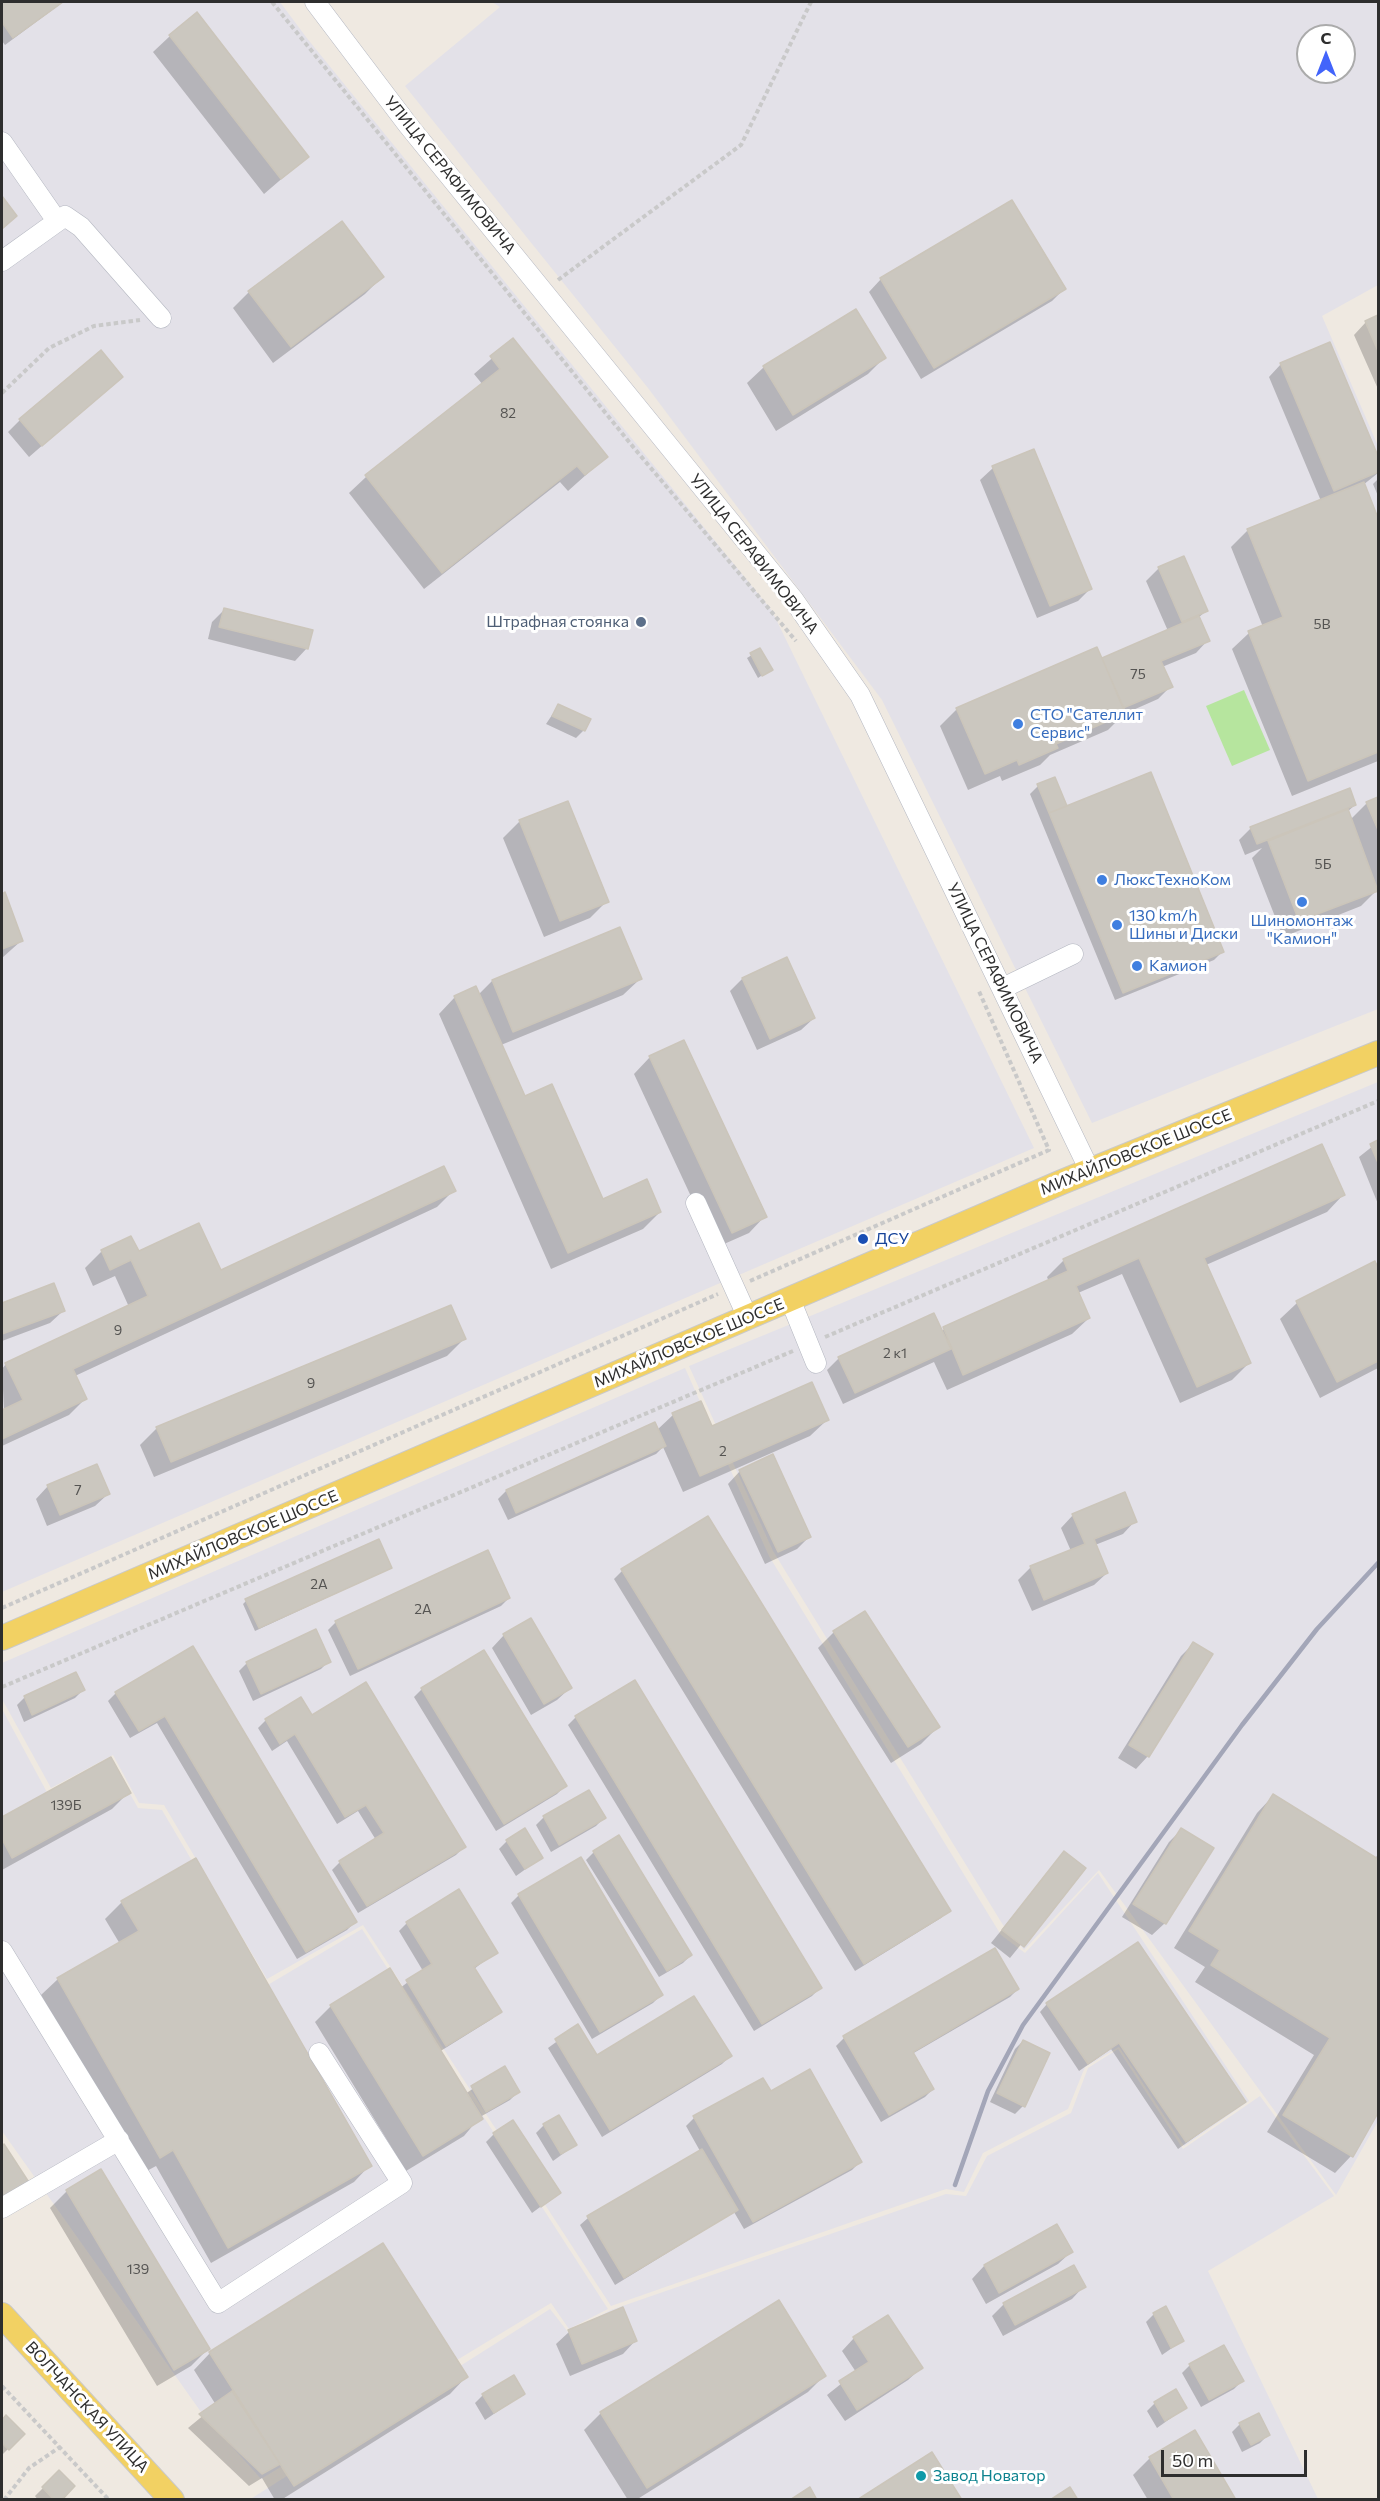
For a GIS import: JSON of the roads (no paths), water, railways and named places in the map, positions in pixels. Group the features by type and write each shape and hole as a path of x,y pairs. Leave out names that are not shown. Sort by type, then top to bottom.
{"main road":[{"name":"МИХАЙЛОВСКОЕ ШОССЕ","path":"2,1638 1090,1171 1378,1053"},
{"name":"ВОЛЧАНСКАЯ УЛИЦА","path":"2,2315 172,2499"}],"street":[{"name":"УЛИЦА СЕРАФИМОВИЧА","path":"315,2 408,125 793,599 860,695 1090,1171"},
{"path":"2,142 57,221"},
{"path":"2,261 65,216 81,227 161,318"},
{"path":"1002,988 1073,954"},
{"path":"696,1203 748,1318"},
{"path":"790,1299 816,1363"},
{"path":"2,1951 218,2303 402,2183 319,2053"},
{"path":"2,2208 119,2140"}],"railway":[{"path":"955,2185 988,2091 1023,2025 1242,1725 1317,1629 1378,1563"}],"place":[{"name":"Штрафная стоянка","path":"641,622"},
{"name":"СТО \"Сателлит Сервис\"","path":"1018,724"},
{"name":"ЛюксТехноКом","path":"1102,880"},
{"name":"Шиномонтаж \"Камион\"","path":"1302,902"},
{"name":"130 km/h Шины и Диски","path":"1117,925"},
{"name":"Камион","path":"1137,966"},
{"name":"ДСУ","path":"863,1239"},
{"name":"Завод Новатор","path":"921,2476"}]}
